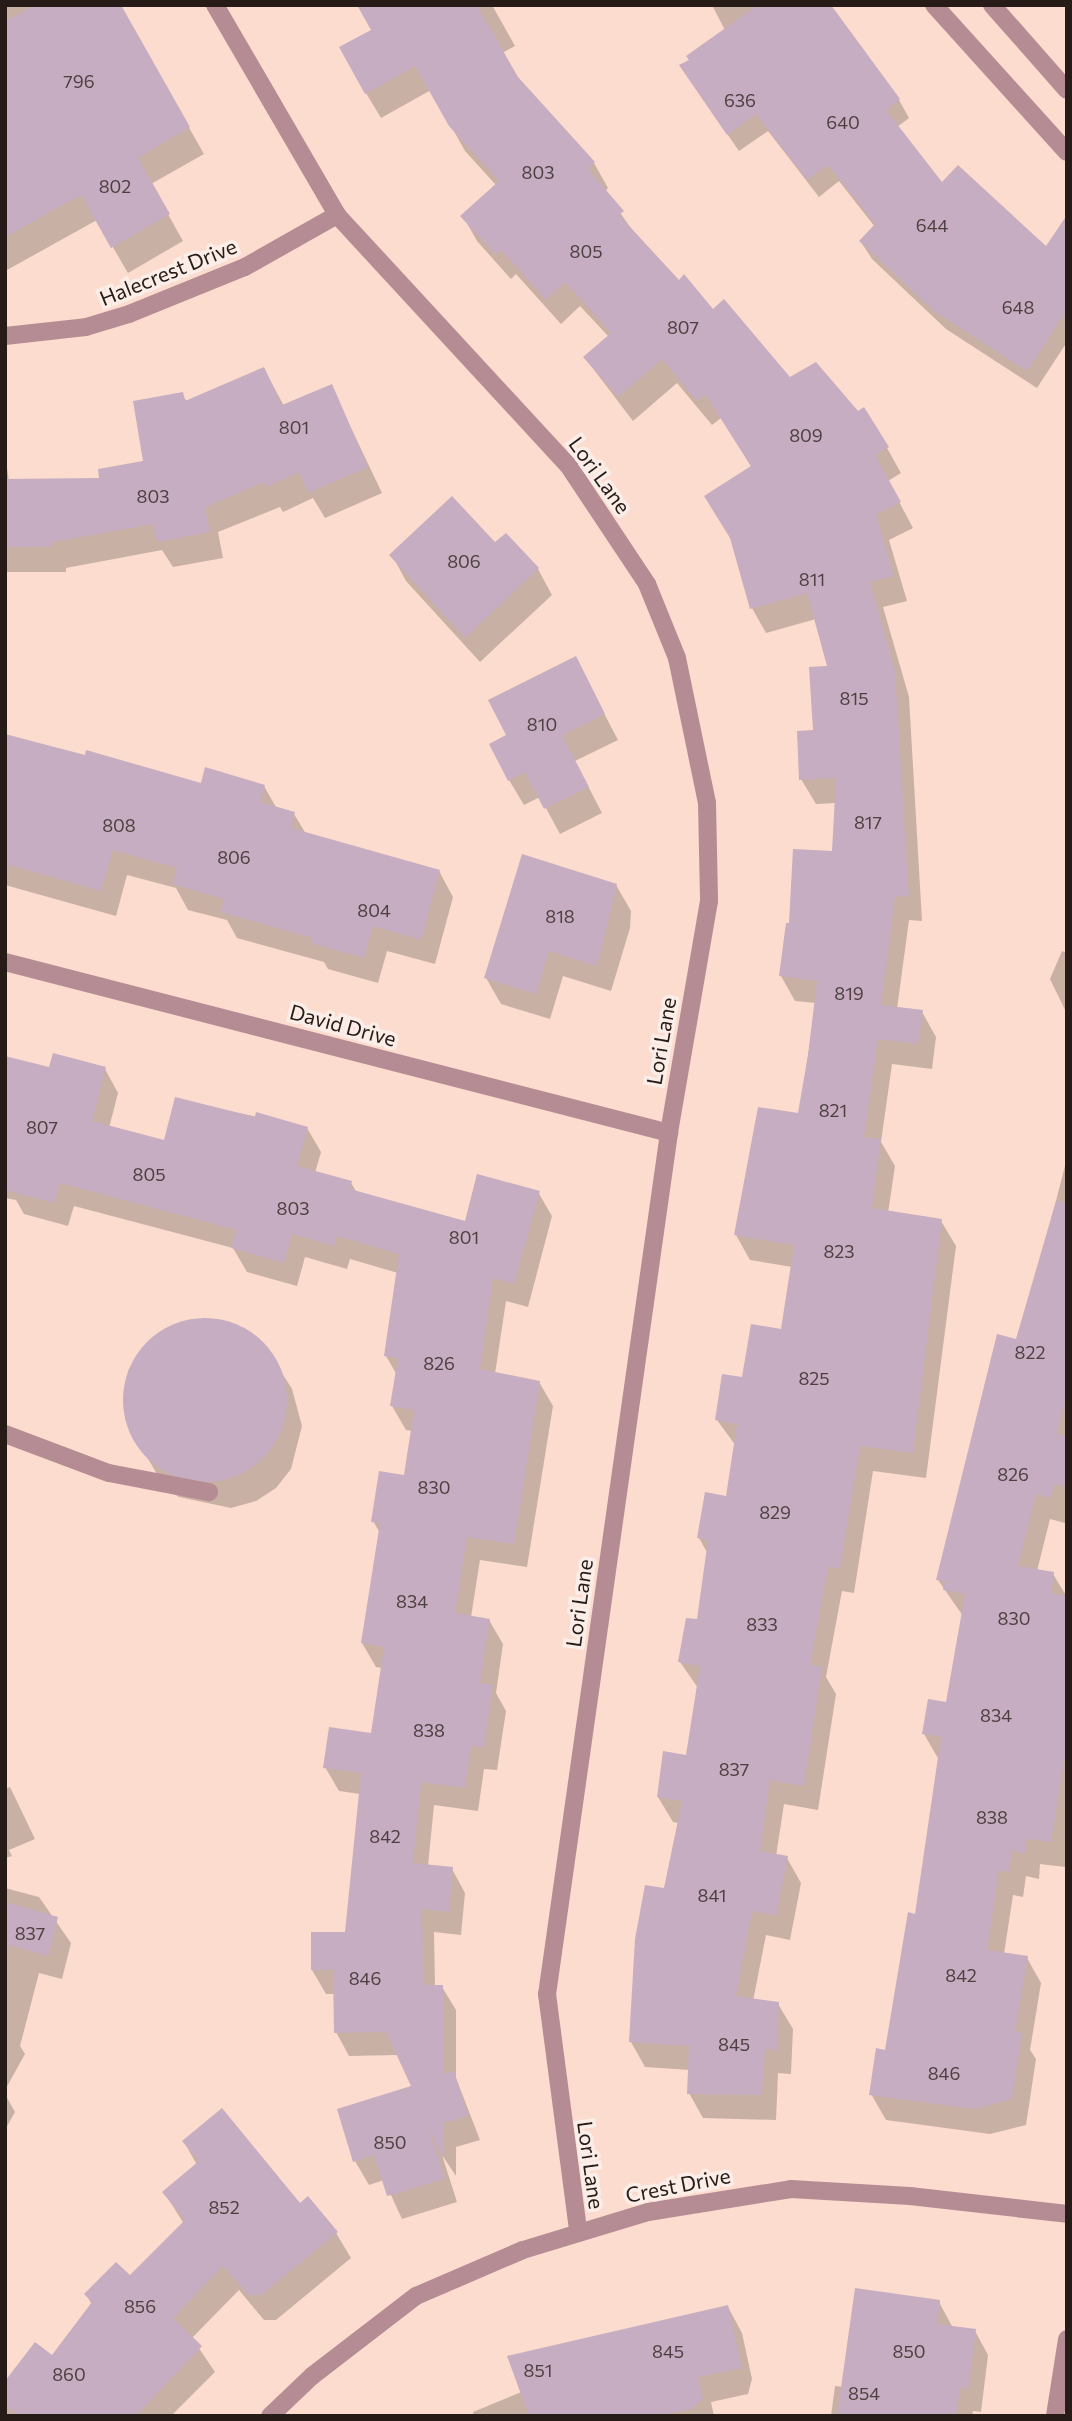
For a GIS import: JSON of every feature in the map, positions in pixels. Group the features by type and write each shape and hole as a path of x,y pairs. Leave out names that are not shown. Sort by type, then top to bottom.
{"street":[{"name":"Lori Lane","path":"215,5 337,215 568,465 647,584 677,658 707,803 709,901 668,1133 547,1994 578,2231"},
{"path":"934,5 1067,152"},
{"path":"992,5 1067,90"},
{"name":"Halecrest Drive","path":"5,336 86,327 129,314 245,267 337,215"},
{"name":"David Drive","path":"5,962 668,1133"},
{"path":"5,1434 109,1473 208,1492"},
{"name":"Crest Drive","path":"270,2416 312,2376 416,2296 578,2231 719,2198 791,2189 910,2196 1067,2214"},
{"path":"1055,2416 1067,2339"}],"building":[{"path":"34,5 121,5 190,127 138,158 170,214 111,248 81,195 5,237 5,22"},
{"path":"357,5 477,5 518,77 595,162 588,169 624,211 619,215 679,280 684,274 713,309 724,299 790,377 816,362 858,411 864,407 889,447 875,455 901,502 876,514 894,576 870,582 895,671 909,897 895,896 881,1005 923,1010 918,1044 878,1039 864,1137 881,1139 872,1208 942,1219 913,1453 860,1446 840,1568 828,1567 810,1665 822,1667 804,1786 770,1780 760,1851 788,1856 776,1916 752,1911 736,1996 779,2002 777,2050 765,2049 762,2095 687,2094 689,2046 629,2042 635,1939 645,1885 664,1888 682,1801 657,1797 663,1751 686,1755 700,1666 678,1662 686,1618 697,1619 708,1540 697,1538 705,1492 726,1496 737,1424 715,1420 722,1374 742,1377 751,1324 781,1329 794,1245 734,1235 758,1107 798,1113 808,1055 817,981 779,976 786,923 789,923 793,849 832,851 836,778 799,780 797,731 813,730 809,667 827,666 807,593 750,609 730,538 704,496 751,466 705,394 697,401 662,359 618,397 583,357 611,333 565,282 546,300 501,250 496,255 460,216 499,181 449,126 415,66 365,94 339,47 371,30"},
{"path":"758,5 831,5 900,99 886,110 942,182 958,165 1046,246 1067,215 1067,310 1027,371 934,311 859,241 875,224 828,165 807,180 756,114 727,135 679,65 689,60 686,56"},
{"path":"264,367 282,405 332,384 368,467 308,493 299,472 267,487 264,482 205,507 210,532 157,542 153,524 52,542 52,547 5,547 5,479 99,478 98,469 143,461 133,401 183,392 185,401"},
{"path":"452,496 495,542 506,533 539,568 465,638 389,555"},
{"path":"576,656 605,714 562,735 589,787 544,809 525,772 508,781 489,744 506,735 488,700"},
{"path":"5,734 85,755 86,750 201,783 205,767 265,785 260,802 295,812 291,828 440,870 421,940 373,926 364,958 311,943 312,938 220,912 224,899 172,884 177,868 113,850 101,891 5,864"},
{"path":"522,854 617,884 597,966 549,951 536,994 484,978"},
{"path":"53,1053 106,1067 92,1121 164,1140 175,1097 255,1117 256,1112 308,1127 297,1166 352,1181 350,1189 465,1221 477,1174 540,1191 514,1284 493,1278 480,1369 540,1381 514,1544 467,1537 455,1613 490,1619 480,1683 493,1685 484,1747 471,1746 465,1788 421,1782 413,1863 453,1867 449,1912 422,1909 423,1985 443,1985 443,2074 454,2071 468,2116 443,2123 443,2158 429,2128 445,2179 387,2196 374,2155 353,2162 337,2109 411,2086 386,2032 334,2033 333,1970 311,1970 311,1932 345,1932 361,1773 323,1768 329,1727 371,1733 384,1647 361,1643 380,1523 371,1522 379,1471 404,1475 414,1410 390,1406 398,1358 384,1356 399,1254 337,1236 334,1246 292,1234 284,1263 231,1248 236,1230 60,1183 55,1203 5,1190 5,1056 49,1067"},
{"path":"1056,1201 1067,1203 1067,1390 1057,1434 1067,1436 1067,1487 1054,1484 1051,1498 1036,1494 1018,1566 1054,1572 1051,1593 1067,1596 1067,1744 1051,1842 1026,1839 1025,1854 1012,1851 1009,1872 999,1870 987,1950 1028,1956 1015,2031 1022,2032 1012,2099 974,2109 869,2095 876,2048 885,2050 908,1912 915,1914 941,1737 922,1734 928,1699 946,1702 965,1594 943,1590 945,1581 936,1580 997,1334 1016,1339"},
{"path":"205,1318 237,1324 263,1342 281,1368 287,1400 281,1432 263,1458 237,1476 205,1482 173,1476 147,1458 129,1432 123,1400 129,1368 147,1342 173,1324"},
{"path":"5,1902 58,1917 48,1956 5,1944"},
{"path":"222,2108 300,2203 308,2196 338,2232 261,2295 248,2295 223,2266 173,2318 202,2346 136,2416 20,2416 5,2405 5,2381 35,2342 52,2355 92,2302 84,2294 116,2262 130,2275 185,2220 162,2192 199,2161 182,2141"},
{"path":"855,2288 940,2300 937,2324 976,2329 968,2389 960,2388 956,2416 837,2416"},
{"path":"728,2305 742,2368 698,2377 703,2399 691,2409 657,2416 529,2416 507,2356"}]}
